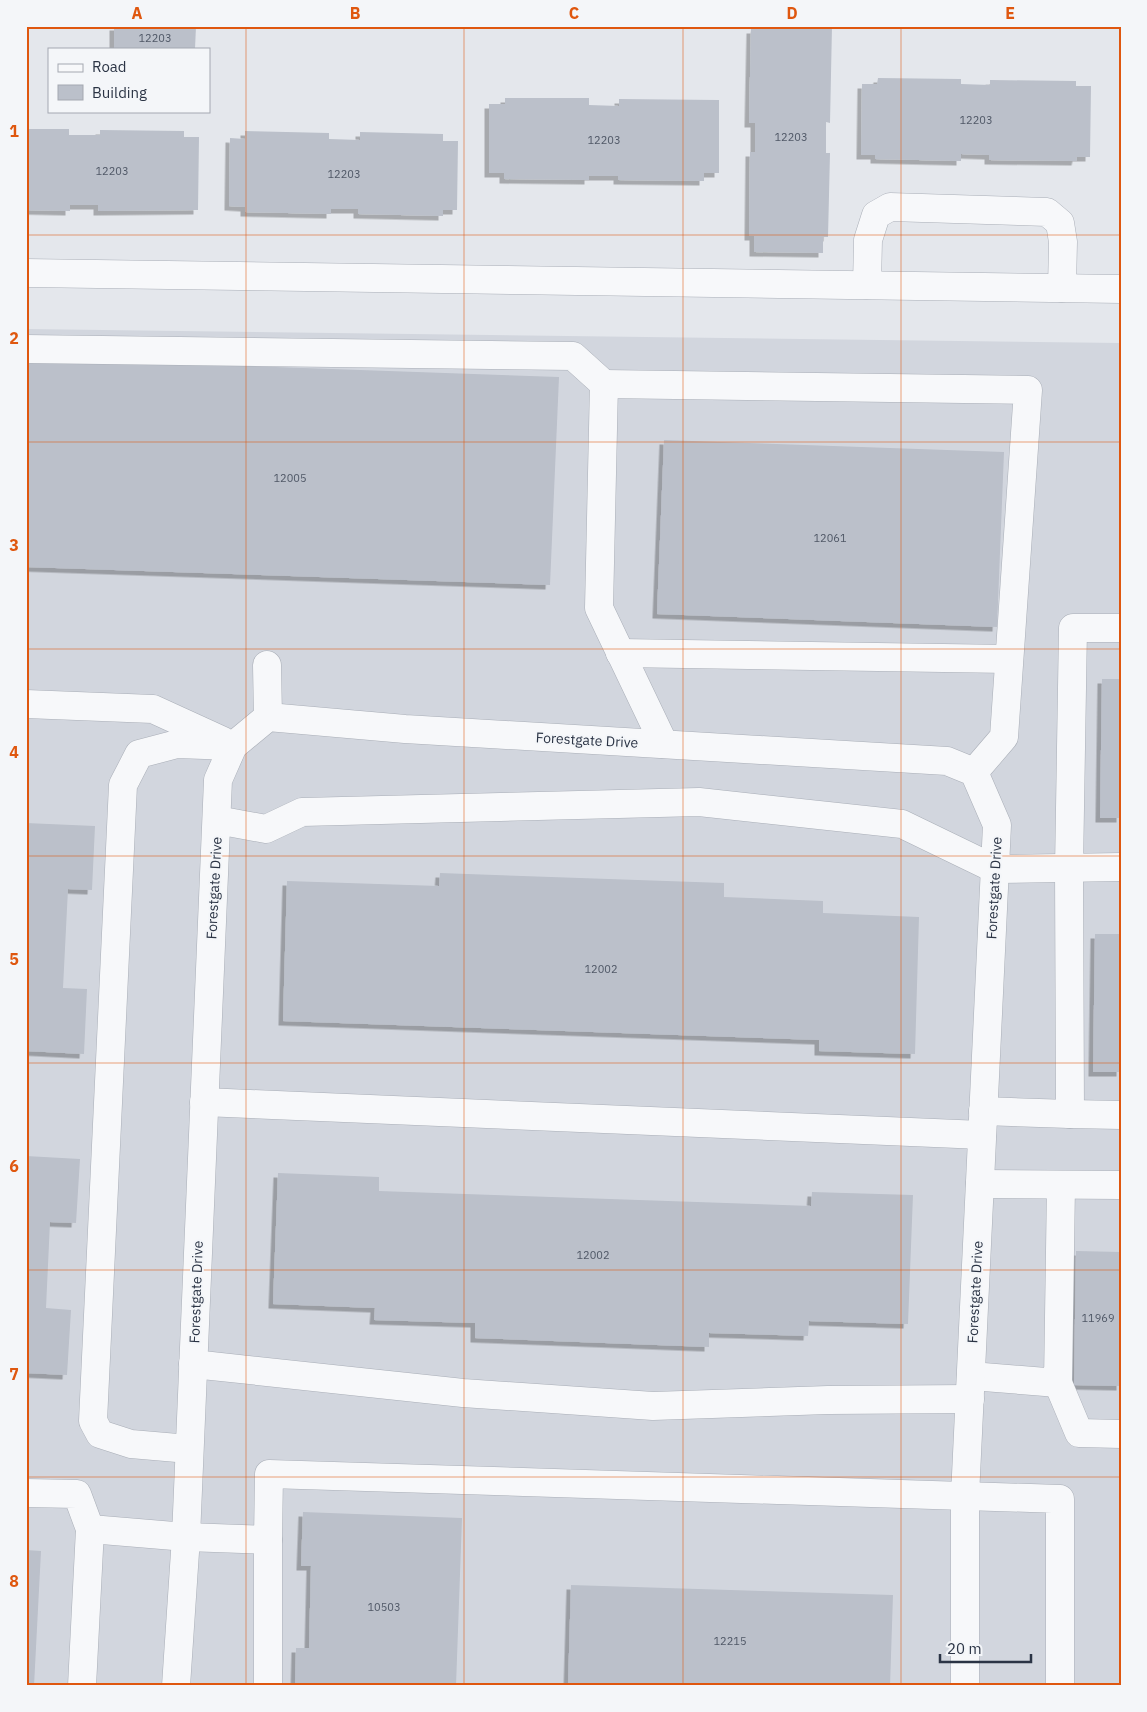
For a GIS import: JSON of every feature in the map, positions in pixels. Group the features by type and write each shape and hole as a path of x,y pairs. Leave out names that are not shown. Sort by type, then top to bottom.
{"street":[{"path":"867,285 868,240 876,216 890,207 1047,212 1060,223 1063,242 1062,288"},
{"path":"26,273 1121,289"},
{"path":"26,349 573,356 604,384 1028,390 1004,737 974,772"},
{"path":"604,384 599,608 664,744"},
{"path":"1070,1114 1069,868 1073,628 1121,628"},
{"path":"620,653 1009,659"},
{"path":"267,665 268,717"},
{"path":"26,704 153,709 233,746"},
{"name":"Forestgate Drive","path":"176,1686 186,1536 218,780 233,746 268,717 405,729 947,761 974,772 997,826 965,1496 965,1686"},
{"path":"190,1449 131,1444 100,1434 93,1421 123,785 139,754 177,744 233,746"},
{"path":"217,820 266,829 302,812 699,802 902,824 995,869 1121,867"},
{"path":"204,1102 983,1123 1070,1114 1121,1115"},
{"path":"980,1184 1121,1185"},
{"path":"1061,1184 1058,1383 1079,1434 1121,1434"},
{"path":"193,1364 464,1393 653,1406 828,1400 970,1387 1058,1383"},
{"path":"268,1686 269,1474 1060,1499 1060,1686"},
{"path":"26,1493 77,1494 90,1529 82,1686"},
{"path":"90,1529 268,1540"}],"shaded area":[{"path":"26,329 1121,343 1121,1686 26,1686"}],"building":[{"path":"114,26 196,26 195,48 114,48"},
{"path":"756,26 832,26 830,123 826,122 826,153 830,153 828,237 823,237 823,253 754,252 754,236 749,236 750,152 755,152 755,123 749,123 751,29 755,29"},
{"path":"878,78 961,79 961,84 990,85 990,80 1076,81 1076,86 1091,86 1090,157 1077,157 1076,161 989,160 989,155 961,154 961,161 875,159 875,155 861,155 862,84 877,84"},
{"path":"505,98 589,98 589,105 619,106 619,99 719,100 719,173 704,173 704,181 618,180 618,176 589,176 589,180 504,179 504,173 489,173 489,104 505,104"},
{"path":"26,129 69,129 69,135 100,135 100,130 184,131 184,137 199,137 198,210 98,211 98,205 70,205 70,211 26,210"},
{"path":"245,131 329,133 329,139 360,140 360,132 443,134 443,141 458,141 457,210 443,210 443,216 358,214 358,209 331,209 331,214 245,212 245,207 229,206 230,138 245,139"},
{"path":"26,358 559,377 550,585 26,567"},
{"path":"664,440 1004,452 997,627 657,614"},
{"path":"1102,679 1121,679 1121,818 1100,818"},
{"path":"26,823 95,826 92,890 68,889 63,988 87,989 84,1054 26,1051"},
{"path":"440,873 724,883 724,897 823,901 823,913 919,917 915,1054 819,1051 819,1040 283,1021 287,881 439,886"},
{"path":"1095,934 1121,934 1121,1072 1093,1072"},
{"path":"26,1156 80,1159 76,1223 50,1222 46,1308 71,1310 67,1375 26,1373"},
{"path":"278,1173 379,1177 379,1191 811,1206 812,1192 913,1195 908,1324 809,1321 808,1336 709,1333 709,1347 475,1338 475,1323 374,1320 375,1308 273,1304"},
{"path":"1076,1251 1121,1252 1121,1386 1074,1385"},
{"path":"303,1512 462,1518 456,1686 295,1686 296,1648 309,1648 311,1566 301,1566"},
{"path":"26,1550 41,1551 34,1686 26,1686"},
{"path":"571,1585 893,1595 890,1686 568,1686"}]}
